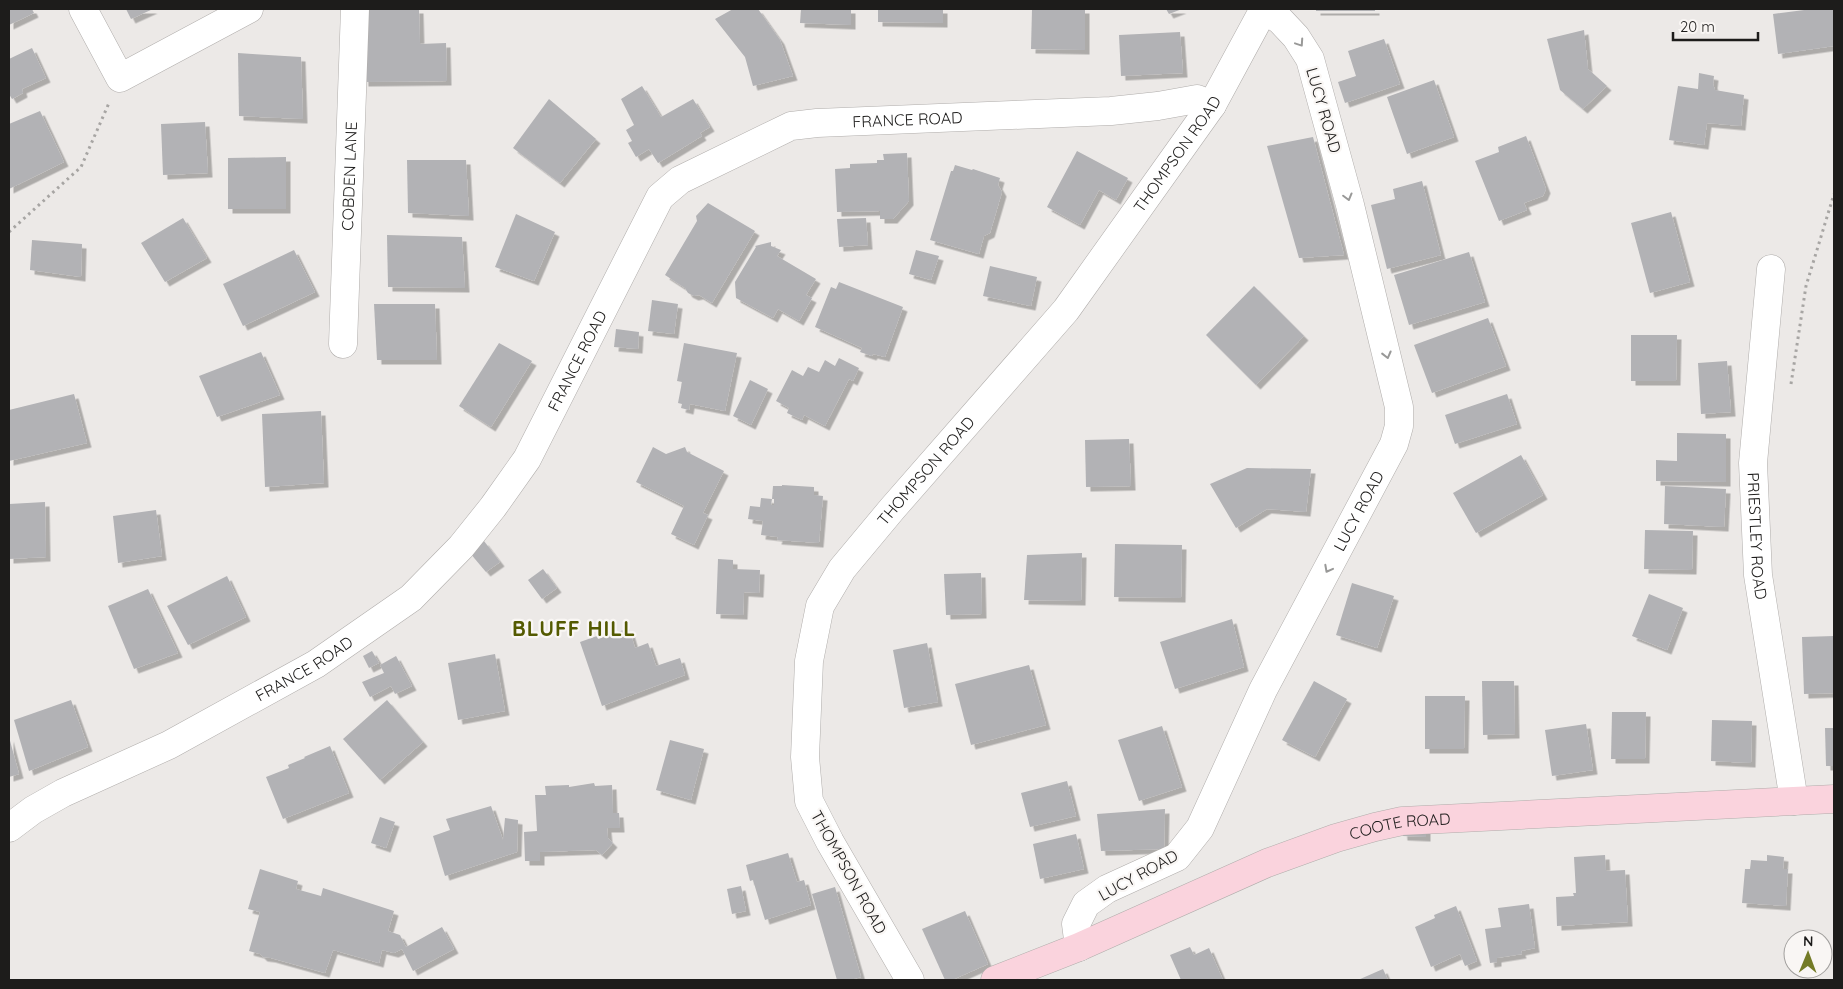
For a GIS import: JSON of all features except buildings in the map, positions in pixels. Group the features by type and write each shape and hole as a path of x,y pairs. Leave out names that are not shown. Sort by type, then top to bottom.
{"street":[{"path":"83,9 120,78 249,9"},
{"name":"COBDEN LANE","path":"343,344 355,9"},
{"name":"THOMPSON ROAD","path":"910,980 830,842 809,801 804,758 809,661 820,606 842,569 886,516 1066,310 1212,105 1264,10"},
{"name":"LUCY ROAD","path":"1079,947 1076,924 1086,904 1108,889 1177,857 1200,828 1263,690 1394,444 1399,426 1399,407 1392,378 1350,205 1310,59 1296,37 1280,20 1264,10"},
{"name":"FRANCE ROAD","path":"9,828 33,810 63,793 168,745 316,664 411,598 462,547 493,508 527,459 660,197 680,180 790,126 817,123 1111,111 1158,106 1197,99 1212,105"},
{"name":"PRIESTLEY ROAD","path":"1771,269 1752,463 1758,574 1794,801"},
{"name":"COOTE ROAD","path":"995,980 1079,947 1267,863 1336,838 1375,827 1412,821 1834,799"}],"path":[{"path":"9,232 81,166 120,78"},
{"path":"1790,391 1806,286 1834,194"}],"district":[{"name":"BLUFF HILL","path":"574,628"}]}
